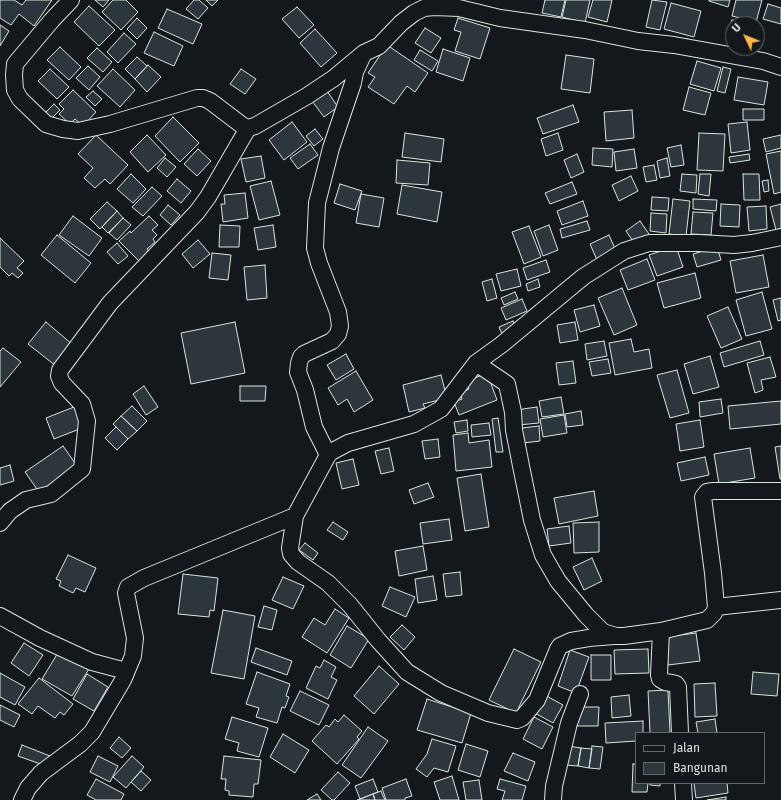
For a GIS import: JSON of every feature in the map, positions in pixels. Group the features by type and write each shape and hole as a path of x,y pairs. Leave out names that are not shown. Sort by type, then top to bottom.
{"street":[{"path":"71,0 15,64 14,76 15,90 20,99 46,124 63,129 78,130 110,124 197,98 203,98 210,101 237,122 248,128 256,126 308,96 334,78 364,53 379,46 401,23 414,14 424,8 434,7 459,8 500,18 585,30 638,41 674,45 763,61 781,67"},
{"path":"328,455 314,427 305,390 298,372 301,357 304,354 332,341 338,334 340,326 338,312 318,263 315,248 317,203 331,148 354,83 355,72 364,53"},
{"path":"0,523 10,511 26,500 51,494 82,469 87,421 82,404 62,383 59,376 60,370 110,303 197,212 208,197 248,128"},
{"path":"781,237 734,245 649,243 624,251 583,277 501,345 476,363 441,409 430,414 425,419 399,429 348,443 331,452 295,516 290,548 291,554 298,562 328,583 350,605 378,640 407,672 442,693 488,713 517,720 522,718 537,700 558,649 565,643 577,640 661,631 707,620 714,613 716,607 712,560 703,497 707,492 713,491 781,491"},
{"path":"476,363 507,384 513,412 514,430 520,466 532,520 543,555 549,567 558,581 595,625 603,632 616,636"},
{"path":"22,800 28,788 41,773 80,744 92,732 117,692 133,656 135,638 126,593 128,587 144,578 295,516"},
{"path":"716,607 781,600"},
{"path":"0,616 40,638 92,662 126,671"},
{"path":"661,631 658,666 659,675 660,679 665,682 676,684 678,687 680,732"},
{"path":"553,800 554,786 569,723 580,694"},
{"path":"683,784 684,800"}],"building":[{"path":"0,0 14,0 22,5 26,0 52,0 34,26 19,14 11,25 0,18"},
{"path":"95,0 109,0 103,7"},
{"path":"113,0 126,0 138,12 121,30 102,12"},
{"path":"194,0 199,0 208,8 198,19 186,9"},
{"path":"206,0 218,0 212,6"},
{"path":"545,0 565,0 561,17 542,13"},
{"path":"566,0 590,0 585,23 562,17"},
{"path":"593,0 612,0 607,22 588,17"},
{"path":"652,0 667,2 660,30 646,27"},
{"path":"709,0 730,0 728,7"},
{"path":"736,0 762,0 758,16 732,16"},
{"path":"671,3 701,11 694,37 664,29"},
{"path":"768,4 781,8 781,24 765,20 764,16"},
{"path":"89,6 115,30 99,46 74,22"},
{"path":"297,7 314,25 299,38 282,19"},
{"path":"167,9 202,24 193,44 158,28"},
{"path":"137,18 147,28 137,39 127,29"},
{"path":"458,18 490,28 480,59 455,51 461,32 454,30"},
{"path":"0,25 9,31 0,46"},
{"path":"425,28 441,38 431,53 415,43"},
{"path":"315,29 337,53 321,67 300,43"},
{"path":"154,32 183,46 174,66 144,53"},
{"path":"124,33 136,44 118,63 107,52"},
{"path":"387,45 428,73 415,92 407,86 394,104 368,87 375,77 368,73"},
{"path":"60,47 81,67 69,80 47,60"},
{"path":"97,48 112,62 103,72 87,58"},
{"path":"443,49 470,58 463,81 436,72"},
{"path":"420,50 438,61 432,71 414,60"},
{"path":"566,55 594,59 590,93 561,89"},
{"path":"137,57 147,66 135,79 125,69"},
{"path":"697,61 721,68 714,91 690,84"},
{"path":"148,65 161,77 147,92 135,79"},
{"path":"88,66 100,77 89,90 76,78"},
{"path":"723,67 731,69 725,93 717,91"},
{"path":"50,69 69,87 57,99 38,81"},
{"path":"113,69 135,90 120,107 97,86"},
{"path":"241,69 256,79 245,94 230,84"},
{"path":"738,77 768,82 764,105 734,100"},
{"path":"689,87 711,93 705,115 683,110"},
{"path":"73,90 96,112 83,126 75,119 70,124 59,114 64,109 59,104"},
{"path":"93,91 102,99 95,106 86,97"},
{"path":"327,91 338,107 324,117 312,101"},
{"path":"54,104 60,110 50,120 44,114"},
{"path":"573,105 579,122 543,134 537,118"},
{"path":"743,109 764,109 764,120 743,120"},
{"path":"632,110 634,138 606,141 604,112"},
{"path":"173,117 199,143 180,162 155,136"},
{"path":"292,122 307,142 284,160 269,140"},
{"path":"747,122 750,150 731,153 728,124"},
{"path":"315,129 323,139 314,146 306,136"},
{"path":"405,133 444,139 441,162 402,157"},
{"path":"558,133 563,150 546,156 541,139"},
{"path":"699,133 725,134 723,171 697,170"},
{"path":"96,135 128,165 110,184 105,179 95,188 84,178 93,168 78,154"},
{"path":"147,135 166,155 148,172 130,152"},
{"path":"781,135 781,148 766,152 763,139"},
{"path":"310,144 318,155 298,169 290,158"},
{"path":"681,145 684,165 671,167 667,148"},
{"path":"593,148 613,149 612,167 592,165"},
{"path":"198,149 211,161 197,176 184,164"},
{"path":"634,149 637,168 616,171 614,152"},
{"path":"781,151 781,192 774,194 766,154"},
{"path":"577,154 584,172 571,178 564,160"},
{"path":"749,154 750,160 730,163 729,157"},
{"path":"261,156 265,178 246,182 241,159"},
{"path":"165,158 176,167 167,177 157,168"},
{"path":"667,158 670,176 660,178 657,161"},
{"path":"397,160 430,163 428,185 396,183"},
{"path":"654,165 657,180 646,182 643,167"},
{"path":"131,174 146,189 133,203 117,189"},
{"path":"682,174 697,175 696,193 680,191"},
{"path":"700,174 711,174 709,196 698,194"},
{"path":"743,174 759,174 760,200 744,200"},
{"path":"631,176 638,191 619,201 612,185"},
{"path":"177,179 191,191 181,203 167,191"},
{"path":"768,180 769,191 764,192 762,181"},
{"path":"271,181 280,215 259,220 250,186"},
{"path":"572,182 577,194 550,204 545,193"},
{"path":"340,184 362,191 355,210 334,203"},
{"path":"402,185 442,192 437,222 397,214"},
{"path":"152,187 162,196 143,216 132,207"},
{"path":"245,193 248,218 223,222 221,204 225,204 224,195"},
{"path":"361,194 384,198 379,227 356,223"},
{"path":"652,197 669,198 668,211 651,210"},
{"path":"673,199 690,201 686,236 669,234"},
{"path":"693,199 717,200 716,211 693,209"},
{"path":"583,201 588,216 562,225 557,211"},
{"path":"107,202 117,211 100,229 90,219"},
{"path":"721,204 740,205 739,227 720,226"},
{"path":"781,204 781,228 776,230 770,207"},
{"path":"168,205 180,215 171,225 160,215"},
{"path":"766,206 767,229 749,231 747,207"},
{"path":"117,211 123,218 108,233 102,227"},
{"path":"693,212 713,213 711,235 691,234"},
{"path":"651,213 667,214 666,233 650,231"},
{"path":"73,216 102,238 89,256 59,235"},
{"path":"149,216 158,225 152,230 157,235 153,239 155,242 147,249 149,252 139,261 119,241 130,231 131,233"},
{"path":"123,218 131,225 117,240 109,233"},
{"path":"587,221 590,230 562,238 560,229"},
{"path":"640,221 649,234 635,244 626,231"},
{"path":"220,225 240,226 239,247 219,247"},
{"path":"273,225 276,247 258,250 254,228"},
{"path":"549,225 558,250 543,256 534,231"},
{"path":"529,226 541,257 524,264 512,232"},
{"path":"57,235 91,263 75,283 41,255"},
{"path":"609,235 616,251 597,260 590,244"},
{"path":"0,238 24,261 17,268 23,273 18,278 12,273 9,276 0,267"},
{"path":"198,240 210,254 193,268 182,254"},
{"path":"117,243 128,256 118,264 107,252"},
{"path":"676,246 683,267 657,276 649,255"},
{"path":"717,247 721,260 697,267 693,254"},
{"path":"212,253 231,255 228,280 209,278"},
{"path":"763,255 769,287 736,293 730,261"},
{"path":"647,259 655,280 628,290 620,270"},
{"path":"546,260 550,272 527,280 523,268"},
{"path":"265,265 267,298 247,300 244,267"},
{"path":"517,269 521,286 501,291 496,274"},
{"path":"695,273 701,298 664,308 657,283"},
{"path":"492,279 497,298 487,301 482,282"},
{"path":"538,279 540,287 528,291 526,284"},
{"path":"622,288 637,325 614,335 598,298"},
{"path":"515,292 518,299 504,305 501,298"},
{"path":"762,292 772,329 746,336 736,300"},
{"path":"781,298 781,320 778,321 773,300"},
{"path":"522,299 527,311 506,320 501,308"},
{"path":"594,305 600,326 580,332 574,310"},
{"path":"728,307 742,339 721,348 707,316"},
{"path":"513,321 517,330 503,336 499,327"},
{"path":"46,322 73,345 56,366 28,344"},
{"path":"235,322 245,373 191,384 181,333"},
{"path":"575,322 578,340 560,343 557,325"},
{"path":"631,339 634,352 649,349 652,368 615,375 609,343"},
{"path":"604,341 607,356 587,360 585,344"},
{"path":"760,341 764,355 724,367 720,353"},
{"path":"3,348 21,362 0,387 0,351"},
{"path":"346,354 354,369 336,380 327,365"},
{"path":"710,356 719,387 693,394 684,364"},
{"path":"770,357 776,377 761,380 763,390 755,393 747,363"},
{"path":"608,359 611,373 592,376 589,362"},
{"path":"573,361 576,383 559,385 556,363"},
{"path":"677,370 689,413 670,418 657,375"},
{"path":"356,371 373,400 354,412 347,399 338,405 328,388"},
{"path":"487,373 497,400 459,415 454,402 462,399 460,393 469,389 465,382"},
{"path":"441,375 447,398 423,404 425,408 409,412 403,385"},
{"path":"144,386 158,407 146,415 133,394"},
{"path":"240,386 266,386 265,401 240,401"},
{"path":"561,397 564,414 542,417 539,401"},
{"path":"721,399 723,413 700,417 699,402"},
{"path":"781,401 781,424 730,429 728,406"},
{"path":"132,406 147,421 137,431 121,416"},
{"path":"74,407 82,428 54,439 46,418"},
{"path":"537,407 539,423 518,425 516,410"},
{"path":"581,411 583,425 567,427 565,414"},
{"path":"564,415 567,433 543,437 540,419"},
{"path":"121,416 137,431 128,439 113,424"},
{"path":"498,418 503,452 496,452 492,419"},
{"path":"467,420 468,431 456,433 454,422"},
{"path":"700,420 704,447 680,451 676,424"},
{"path":"489,423 491,435 472,437 471,425"},
{"path":"539,426 540,441 523,443 522,428"},
{"path":"116,427 128,439 117,450 105,438"},
{"path":"468,433 469,443 489,440 492,467 456,471 453,435"},
{"path":"438,439 440,457 425,459 422,441"},
{"path":"63,446 77,466 39,492 25,472"},
{"path":"781,446 781,479 780,479 775,447"},
{"path":"389,448 394,471 381,474 375,451"},
{"path":"750,448 755,478 719,484 714,454"},
{"path":"705,457 709,475 681,481 677,463"},
{"path":"353,459 359,485 342,489 336,463"},
{"path":"10,465 14,481 0,485 0,468"},
{"path":"481,474 489,527 465,531 457,478"},
{"path":"428,483 434,497 414,504 409,490"},
{"path":"594,491 598,516 559,524 554,498"},
{"path":"449,519 452,540 423,544 420,523"},
{"path":"333,522 348,532 343,540 327,530"},
{"path":"599,522 599,552 574,553 573,523"},
{"path":"569,526 571,543 549,546 547,529"},
{"path":"305,543 318,553 313,560 299,550"},
{"path":"423,546 427,570 399,576 395,551"},
{"path":"68,555 96,568 85,592 76,588 73,593 59,586 61,581 56,579"},
{"path":"592,558 602,581 584,590 573,567"},
{"path":"460,572 462,595 446,597 443,574"},
{"path":"183,574 218,578 214,611 210,610 209,617 178,614"},
{"path":"433,576 437,600 418,603 415,579"},
{"path":"283,577 304,586 293,609 272,600"},
{"path":"390,587 415,597 406,617 382,606"},
{"path":"264,606 277,610 272,630 258,627"},
{"path":"335,609 349,618 327,653 302,637 314,618 325,625"},
{"path":"223,610 255,616 244,679 211,673"},
{"path":"402,625 415,637 404,650 390,637"},
{"path":"347,626 369,639 351,668 330,655"},
{"path":"696,633 700,661 668,665 665,637"},
{"path":"24,643 43,655 29,676 11,663"},
{"path":"256,648 292,661 287,675 251,662"},
{"path":"514,649 541,662 516,713 489,700"},
{"path":"648,649 649,673 615,674 614,650"},
{"path":"570,650 589,657 576,693 558,686"},
{"path":"59,651 89,669 72,696 42,679"},
{"path":"591,655 611,655 611,680 591,680"},
{"path":"324,660 336,667 331,677 337,680 328,699 306,688 316,666 320,668"},
{"path":"379,666 399,684 374,714 354,696"},
{"path":"257,672 290,684 286,696 289,697 285,708 282,707 277,723 256,717 259,708 246,704"},
{"path":"753,672 779,674 777,696 751,694"},
{"path":"0,673 25,687 15,705 0,697"},
{"path":"87,674 108,687 94,711 73,699"},
{"path":"39,678 73,704 64,715 60,712 55,718 38,706 32,714 18,704"},
{"path":"715,683 717,716 695,717 694,684"},
{"path":"668,690 670,732 650,732 648,691"},
{"path":"300,691 329,705 319,725 290,711"},
{"path":"543,694 563,705 553,723 533,712"},
{"path":"629,695 631,716 612,718 611,697"},
{"path":"427,699 471,713 462,743 417,730"},
{"path":"0,705 20,715 14,727 0,720"},
{"path":"578,707 599,707 598,726 577,726"},
{"path":"344,715 362,731 357,737 359,739 337,764 312,741 326,725 329,727 335,719 338,722"},
{"path":"232,717 268,728 259,757 237,751 239,743 225,739"},
{"path":"534,717 553,727 542,749 523,739"},
{"path":"715,719 717,732 698,732 696,722"},
{"path":"643,721 643,732 635,732 635,741 606,743 605,723"},
{"path":"368,727 388,741 361,778 342,765"},
{"path":"283,734 309,750 295,773 270,757"},
{"path":"119,737 131,748 122,758 110,748"},
{"path":"432,739 456,746 448,772 434,768 427,777 416,769 427,754"},
{"path":"466,744 488,751 480,777 458,770"},
{"path":"22,745 50,756 46,766 18,756"},
{"path":"568,746 581,748 578,766 565,765"},
{"path":"592,746 603,747 600,769 589,768"},
{"path":"581,748 592,749 589,768 578,766"},
{"path":"513,753 535,762 528,781 504,771"},
{"path":"98,756 118,766 110,782 90,772"},
{"path":"132,756 144,767 126,788 113,777"},
{"path":"224,756 261,760 258,784 254,784 253,797 229,795 229,791 225,790 226,779 221,779"},
{"path":"633,764 635,764 635,784 648,784 647,792 632,792"},
{"path":"141,771 151,780 141,791 131,782"},
{"path":"338,772 350,783 334,800 332,800 321,790"},
{"path":"452,776 459,800 440,800 434,782"},
{"path":"96,779 124,794 121,800 96,800 87,795"},
{"path":"373,779 378,792 360,799 355,786"},
{"path":"406,779 412,796 405,798 405,800 386,800 382,788"},
{"path":"500,779 526,786 522,800 502,800 505,791 497,789"},
{"path":"479,780 482,800 466,800 463,782"},
{"path":"660,784 660,786 650,785"},
{"path":"694,784 727,784 728,793 696,798"},
{"path":"381,791 385,800 375,800 373,794"},
{"path":"317,794 321,800 307,800"},
{"path":"373,794 375,800 357,800 360,799"},
{"path":"726,797 726,800 707,800"}]}
